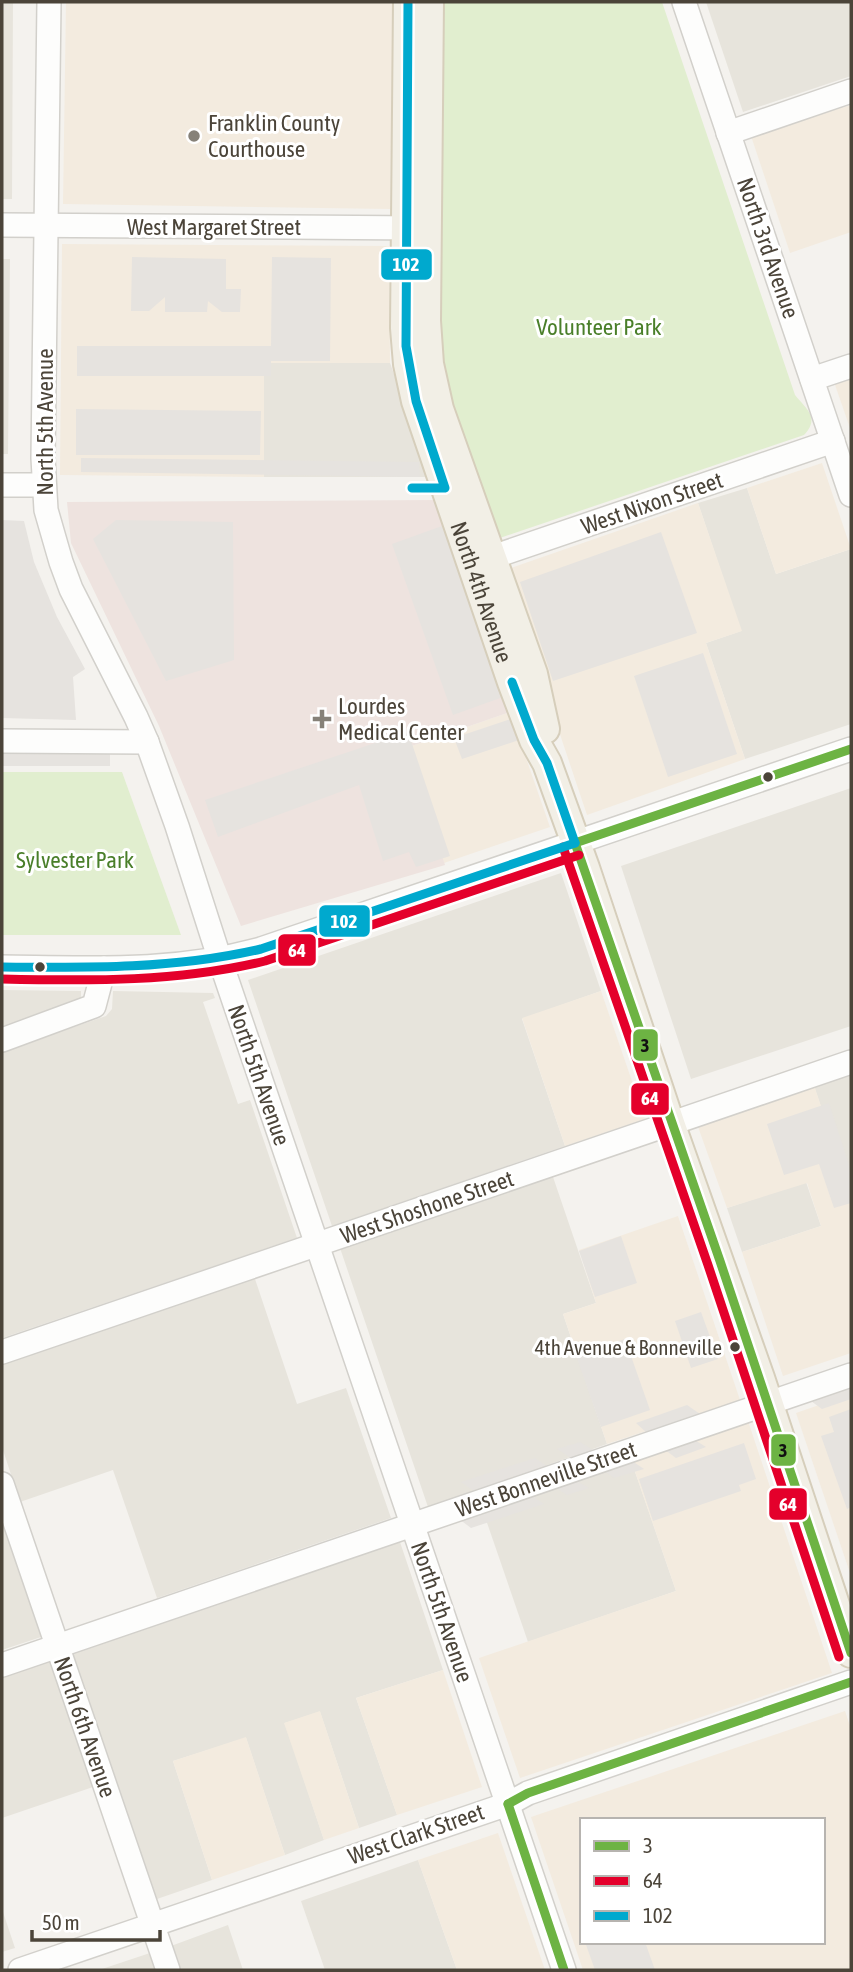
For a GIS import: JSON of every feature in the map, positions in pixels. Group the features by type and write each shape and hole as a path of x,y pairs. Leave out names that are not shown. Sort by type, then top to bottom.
{"main road":[{"name":"North 4th Avenue","path":"408,2 416,228"},
{"name":"North 4th Avenue","path":"429,2 416,228 405,328 408,363 421,417 481,561 533,674 546,736 547,763 768,1403 851,1653"}],"street":[{"name":"North 5th Avenue","path":"49,2 43,485 53,537 71,589 136,717 177,826 220,960 564,1970"},
{"name":"North 3rd Avenue","path":"684,2 851,495"},
{"path":"728,132 851,91"},
{"name":"West Margaret Street","path":"2,225 416,228"},
{"path":"812,379 851,366"},
{"name":"West Nixon Street","path":"481,561 833,441"},
{"path":"2,485 43,485"},
{"path":"2,741 146,742"},
{"path":"2,967 158,967 220,960 261,949 851,749"},
{"path":"2,1040 94,1006 104,968"},
{"name":"West Shoshone Street","path":"2,1352 851,1062"},
{"name":"West Bonneville Street","path":"2,1665 851,1375"},
{"name":"North 6th Avenue","path":"2,1485 168,1970"},
{"name":"West Clark Street","path":"20,1970 508,1804 528,1793 851,1682"}],"shaded area":[{"path":"2,2 13,2 12,199 2,199"},
{"path":"66,2 393,2 390,209 63,204"},
{"path":"706,2 851,2 851,76 743,112"},
{"path":"851,105 851,232 790,253 751,136"},
{"path":"62,244 389,246 390,363 264,363 264,477 60,475"},
{"path":"132,257 226,259 226,289 241,289 240,312 222,312 208,301 207,312 165,312 165,297 149,311 131,311"},
{"path":"272,257 331,258 330,361 271,361 271,376 77,376 77,346 271,346"},
{"path":"2,259 10,259 8,454 2,454"},
{"path":"264,363 390,363 431,477 264,477"},
{"path":"851,376 851,431 834,382"},
{"path":"76,409 261,411 260,455 76,455"},
{"path":"81,458 419,462 420,477 81,472"},
{"path":"822,463 851,549 776,574 747,488"},
{"path":"747,488 776,574 851,549 851,724 745,759 706,643 741,631 698,503"},
{"name":"Lourdes Medical Center","path":"439,500 510,712 406,748 445,865 241,926 159,726 71,543 67,502"},
{"path":"698,503 742,631 706,643 745,759 587,815 505,570"},
{"path":"2,520 24,521 34,562 57,617 85,669 73,677 76,720 2,718"},
{"path":"116,520 233,522 234,660 166,681 93,539"},
{"path":"442,526 503,697 453,715 392,544"},
{"path":"661,532 697,633 553,681 520,582"},
{"path":"703,653 737,754 668,777 634,676"},
{"path":"510,712 550,827 444,863 406,748"},
{"path":"511,719 519,740 462,759 454,738"},
{"path":"408,732 450,856 416,867 409,852 383,861 359,785 218,837 205,800"},
{"path":"2,752 110,752 110,766 2,766"},
{"path":"851,788 851,1026 691,1079 621,866"},
{"path":"561,873 601,991 522,1019 565,1146 332,1226 248,980"},
{"path":"2,990 81,991 81,1000 2,1028"},
{"path":"113,991 213,993 215,998 203,1002 238,1104 250,1100 297,1238 2,1338 2,1052 106,1016 112,1009"},
{"path":"601,991 645,1119 565,1146 522,1018"},
{"path":"851,1073 851,1197 814,1086"},
{"path":"814,1085 851,1197 851,1353 783,1376 742,1252 821,1226 807,1183 727,1208 697,1124"},
{"path":"829,1103 851,1171 851,1203 834,1208 819,1164 784,1175 767,1124"},
{"path":"552,1174 596,1303 563,1314 607,1444 428,1507 340,1248"},
{"path":"806,1182 821,1226 742,1252 727,1208"},
{"path":"678,1216 740,1400 607,1444 563,1314 596,1303 579,1250"},
{"path":"621,1236 637,1283 595,1297 579,1251"},
{"path":"254,1276 297,1404 346,1388 391,1518 157,1598 113,1470 20,1502 2,1447 2,1362"},
{"path":"701,1312 718,1359 691,1368 675,1321"},
{"path":"625,1339 650,1410 601,1427 576,1355"},
{"path":"851,1388 851,1399 822,1409 811,1401"},
{"path":"851,1394 851,1576 796,1413"},
{"path":"687,1405 700,1414 646,1432 636,1423"},
{"path":"851,1409 851,1507 847,1509 821,1436 834,1432 829,1417"},
{"path":"748,1421 832,1673 520,1778 479,1658 676,1591 631,1460"},
{"path":"693,1439 706,1447 676,1458 664,1449"},
{"path":"580,1442 593,1450 571,1458 557,1449"},
{"path":"744,1443 756,1479 739,1485 741,1491 653,1521 639,1479"},
{"path":"535,1458 547,1466 474,1491 461,1482"},
{"path":"631,1460 676,1591 528,1642 483,1511"},
{"path":"632,1461 644,1469 614,1478 603,1470"},
{"path":"575,1480 589,1488 567,1495 553,1486"},
{"path":"531,1495 544,1504 471,1528 459,1519"},
{"path":"2,1515 44,1636 2,1650"},
{"path":"399,1539 443,1670 356,1698 397,1815 359,1828 320,1712 285,1723 324,1840 285,1855 246,1738 173,1761 212,1880 157,1899 71,1650"},
{"path":"50,1660 93,1787 2,1818 2,1676"},
{"path":"443,1670 482,1787 397,1815 356,1698"},
{"path":"320,1711 359,1828 324,1840 284,1723"},
{"path":"845,1711 851,1729 851,1970 583,1970 531,1817"},
{"path":"246,1737 285,1855 212,1880 173,1761"},
{"path":"498,1833 545,1970 457,1970 418,1860"},
{"path":"418,1860 457,1970 325,1970 301,1901"},
{"path":"2,1909 15,1948 2,1952"},
{"path":"228,1925 243,1970 179,1970 171,1946"},
{"path":"586,1944 646,1944 655,1970 595,1970"},
{"path":"150,1953 156,1970 99,1970"}],"green space":[{"name":"Volunteer Park","path":"436,2 662,2 795,395 810,413 811,423 804,435 494,540 436,360"},
{"name":"Sylvester Park","path":"2,772 122,772 181,935 2,935"}],"transit line":[{"name":"102","path":"408,2 406,346 416,401 445,488 412,488"},
{"name":"102","path":"512,682 534,740 547,763 575,843"},
{"name":"3","path":"575,843 851,749"},
{"name":"3","path":"575,843 720,1261 851,1653"},
{"name":"102","path":"2,967 164,964 229,956 261,949 575,843"},
{"name":"64","path":"563,847 708,1265 839,1657"},
{"name":"64","path":"2,979 134,979 200,973 265,961 579,855"},
{"name":"3","path":"508,1804 528,1793 851,1682"},
{"name":"3","path":"508,1804 564,1970"}],"place":[{"name":"Franklin County Courthouse","path":"194,136"},
{"name":"Lourdes Medical Center","path":"322,719"},
{"name":"4th Avenue & Bonneville","path":"735,1347"}]}
